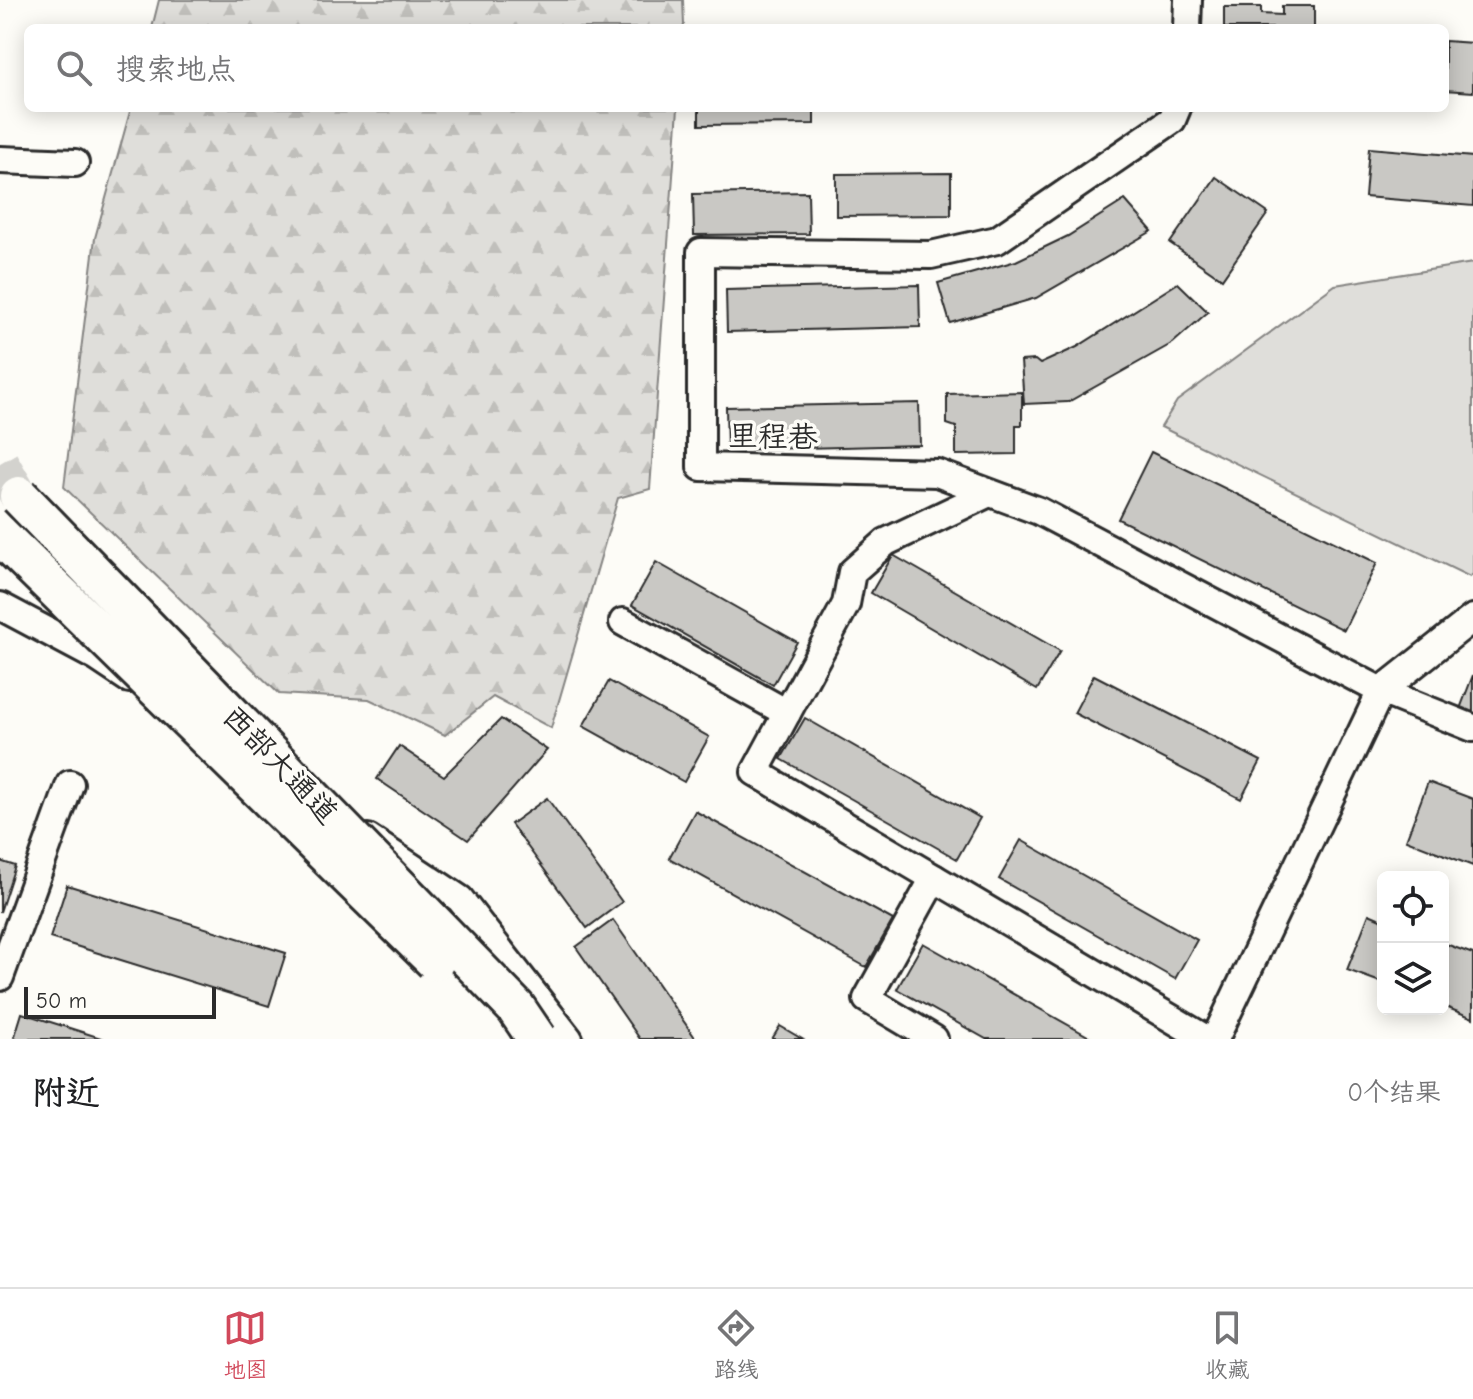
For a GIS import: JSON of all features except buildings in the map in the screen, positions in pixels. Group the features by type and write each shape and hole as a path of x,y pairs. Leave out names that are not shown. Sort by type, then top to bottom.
{"highway":[{"name":"西部大通道","path":"19,496 516,1008 537,1039"},
{"name":"西部大通道","path":"0,535 486,1012 509,1039"}],"street":[{"path":"1187,24 1188,0"},
{"name":"里程巷","path":"1175,112 1172,120 997,240 931,255 701,252 701,467 937,473 1039,511 1381,691 1473,728"},
{"path":"0,160 75,163"},
{"path":"989,493 886,542 852,572 846,604 755,772 1206,1039"},
{"path":"0,606 96,657 460,899 569,1039"},
{"path":"1215,1039 1381,691 1473,618"},
{"path":"623,622 787,713"},
{"path":"0,977 70,784"},
{"path":"934,878 867,999 934,1039"},
{"path":"537,999 550,1039"}],"green space":[{"path":"159,0 683,0 684,24 153,24"},
{"path":"130,112 678,112 650,489 618,498 551,728 493,697 445,735 369,699 279,694 64,487 95,238"},
{"path":"1473,263 1473,574 1470,577 1161,427 1177,401 1335,285"}],"tunnel":[{"path":"0,463 19,496"}]}
